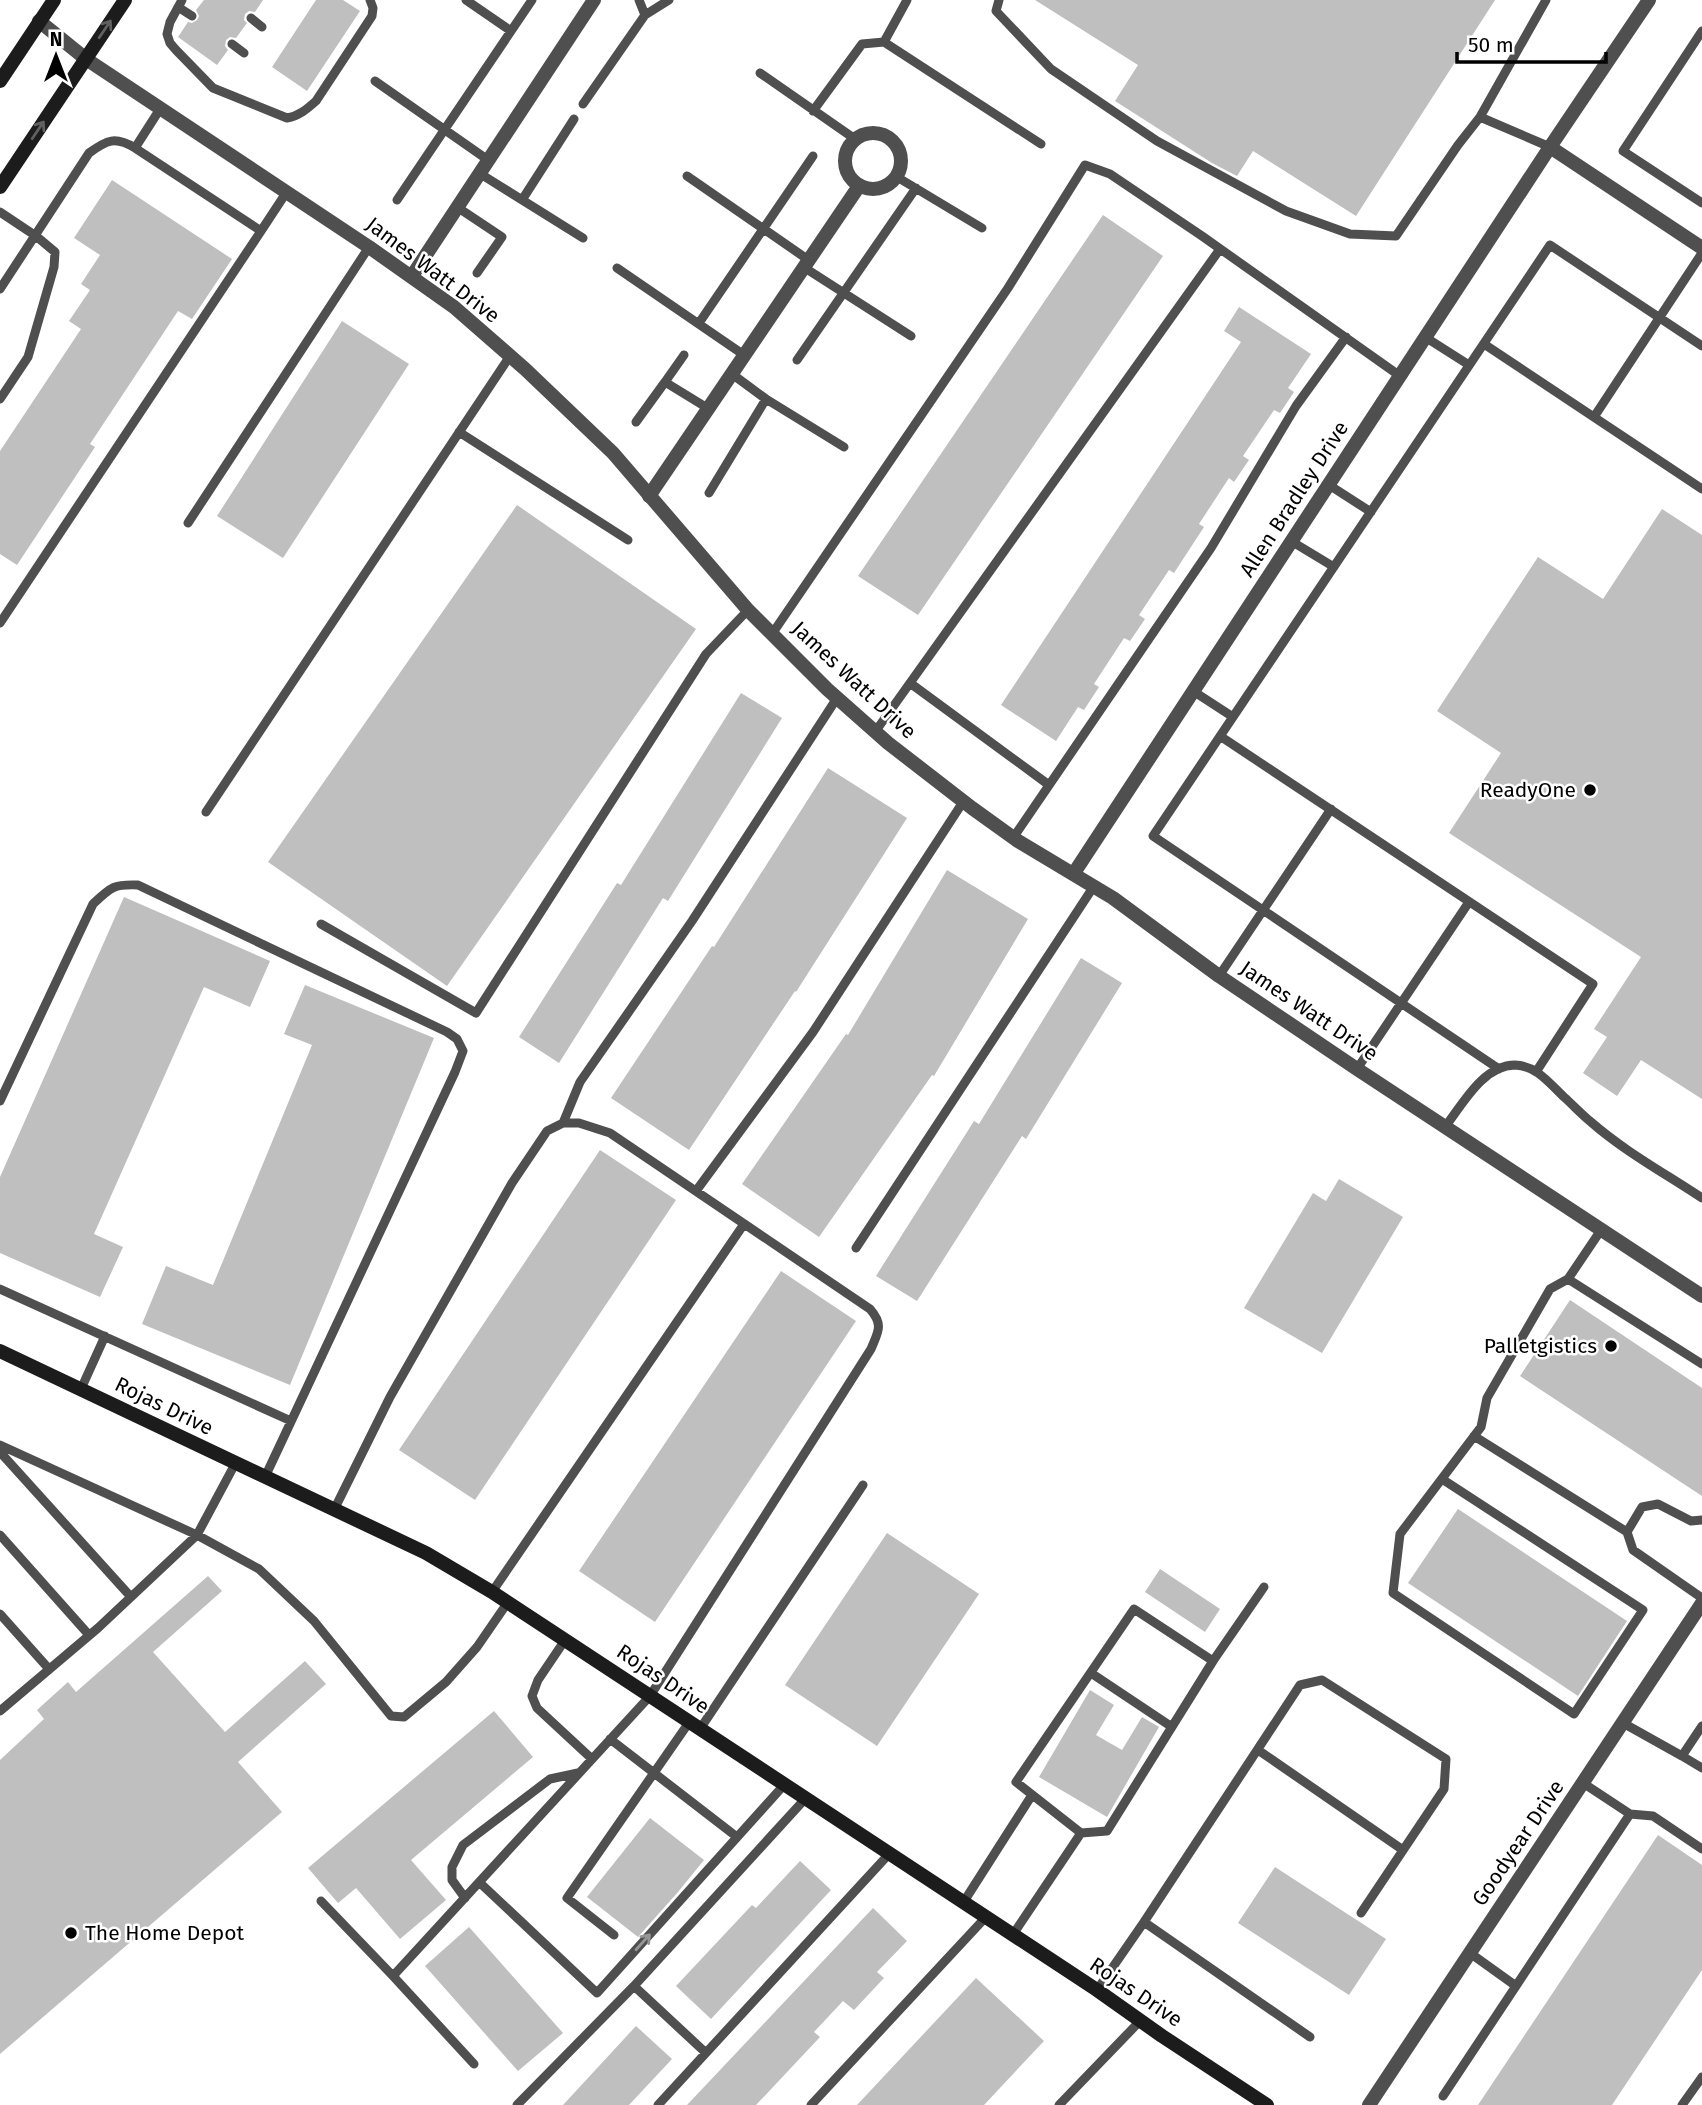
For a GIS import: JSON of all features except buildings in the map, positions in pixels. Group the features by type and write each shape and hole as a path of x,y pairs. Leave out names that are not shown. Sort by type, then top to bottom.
{"main road":[{"path":"0,81 54,0"},
{"path":"0,187 125,0"},
{"name":"Rojas Drive","path":"0,1351 426,1553 492,1592 1267,2105"}],"street":[{"path":"412,276 594,0"},
{"name":"Allen Bradley Drive","path":"1074,873 1649,0"},
{"name":"James Watt Drive","path":"39,21 86,59 369,247 454,307 613,453 747,610 837,698 963,802 1013,838 1094,886 1357,1069 1702,1296"},
{"path":"872,133 889,138 901,152 902,162 897,177 887,186 878,189 869,190 859,186 852,181 844,164 849,146 855,139 872,133"},
{"path":"1550,147 1702,251"},
{"path":"649,496 859,186"},
{"name":"Goodyear Drive","path":"1369,2105 1702,1601"}],"lane":[{"path":"192,16 180,4 170,22 167,34 176,50 213,88 287,118 307,110 316,101 372,16 370,0"},
{"path":"466,0 511,31"},
{"path":"397,200 532,0"},
{"path":"639,0 645,15"},
{"path":"583,104 645,15 669,0"},
{"path":"884,42 907,0"},
{"path":"999,0 996,11 1051,69 1157,141 1286,211 1350,233 1396,236 1480,117 1546,0"},
{"path":"251,18 262,27"},
{"path":"1702,31 1623,152 1702,203"},
{"path":"813,111 862,44 884,42 1041,144"},
{"path":"232,44 244,53"},
{"path":"760,73 855,139"},
{"path":"375,81 488,160"},
{"path":"135,148 160,109"},
{"path":"1480,117 1550,147"},
{"path":"522,200 574,118"},
{"path":"0,289 89,153 113,140 135,148 261,230"},
{"path":"699,323 813,156"},
{"path":"772,634 1008,288 1085,165 1110,174 1400,376"},
{"path":"480,173 583,238"},
{"path":"687,176 764,229 844,294 911,336"},
{"path":"897,177 982,228"},
{"path":"797,360 916,188"},
{"path":"0,623 286,193"},
{"path":"457,207 502,237 477,273"},
{"path":"0,212 55,252 54,267 28,357 0,399"},
{"path":"1499,1069 1153,836 1550,245 1702,346"},
{"path":"188,523 369,247"},
{"path":"875,732 1220,249"},
{"path":"1594,417 1702,251"},
{"path":"617,268 744,355"},
{"path":"1013,838 1211,548 1296,406 1346,337"},
{"path":"1425,337 1469,365"},
{"path":"1483,344 1702,489"},
{"path":"636,422 684,355"},
{"path":"206,812 510,356"},
{"path":"732,374 766,399 844,447"},
{"path":"665,382 709,409"},
{"path":"709,493 766,399"},
{"path":"459,432 628,540"},
{"path":"1329,485 1371,512"},
{"path":"1292,541 1334,567"},
{"path":"321,924 476,1013 706,654 747,610"},
{"path":"910,683 1049,785"},
{"path":"1193,691 1233,717"},
{"path":"562,1123 580,1082 692,922 837,698"},
{"path":"1220,736 1593,984 1536,1072"},
{"path":"696,1191 813,1032 963,802"},
{"path":"1219,975 1331,810"},
{"path":"0,1101 93,904 120,884 138,885 447,1031 457,1040 463,1051 455,1072 265,1477"},
{"path":"856,1248 1094,886"},
{"path":"1357,1069 1469,902"},
{"path":"1445,1127 1486,1077 1499,1069 1515,1065 1543,1075 1592,1123 1702,1198"},
{"path":"334,1510 390,1397 512,1183 547,1131 562,1123 579,1123 610,1133 870,1309 878,1319 879,1331 871,1349 650,1696 393,1976"},
{"path":"492,1592 744,1224"},
{"path":"1442,1479 1643,1610 1574,1714 1393,1593 1401,1534 1474,1436 1481,1427 1487,1398 1550,1289 1568,1279 1601,1230"},
{"path":"1568,1279 1702,1364"},
{"path":"0,1289 291,1421"},
{"path":"81,1389 105,1336"},
{"path":"1474,1436 1627,1532 1633,1550 1702,1601"},
{"path":"0,1445 197,1535 259,1569 314,1621 391,1716 404,1717 446,1682 477,1647 508,1602"},
{"path":"0,1452 131,1597"},
{"path":"0,1711 89,1635 197,1535 235,1464"},
{"path":"614,1935 567,1898 654,1773 695,1725 863,1485"},
{"path":"1627,1532 1642,1507 1658,1504 1691,1521 1702,1520"},
{"path":"0,1535 89,1635"},
{"path":"1213,1661 1134,1609 1016,1782 1082,1833 1107,1830 1213,1661 1264,1587"},
{"path":"0,1614 49,1670"},
{"path":"565,1640 538,1680 531,1696 537,1708 592,1759"},
{"path":"1091,1673 1172,1727"},
{"path":"1097,1990 1300,1685 1322,1680 1446,1759 1444,1789 1361,1913"},
{"path":"0,1695 8,1704"},
{"path":"1623,1723 1702,1768"},
{"path":"1682,1756 1702,1726"},
{"path":"610,1739 737,1838"},
{"path":"1258,1750 1403,1850"},
{"path":"464,1898 452,1880 452,1867 463,1845 550,1779 579,1773"},
{"path":"1583,1783 1630,1814 1653,1816 1702,1849"},
{"path":"479,1882 597,1993 784,1785"},
{"path":"963,1903 1032,1795"},
{"path":"517,2105 634,1986 805,1799"},
{"path":"1443,2096 1630,1814"},
{"path":"1012,1936 1082,1833"},
{"path":"658,2105 889,1854"},
{"path":"321,1901 474,2064"},
{"path":"811,2105 985,1918"},
{"path":"1144,1922 1310,2037"},
{"path":"1470,1953 1516,1986"},
{"path":"634,1986 706,2053"},
{"path":"1059,2105 1140,2021"},
{"path":"1682,2105 1702,2077"}],"place":[{"name":"ReadyOne","path":"1590,790"},
{"name":"Palletgistics","path":"1611,1346"},
{"name":"The Home Depot","path":"71,1933"}]}
